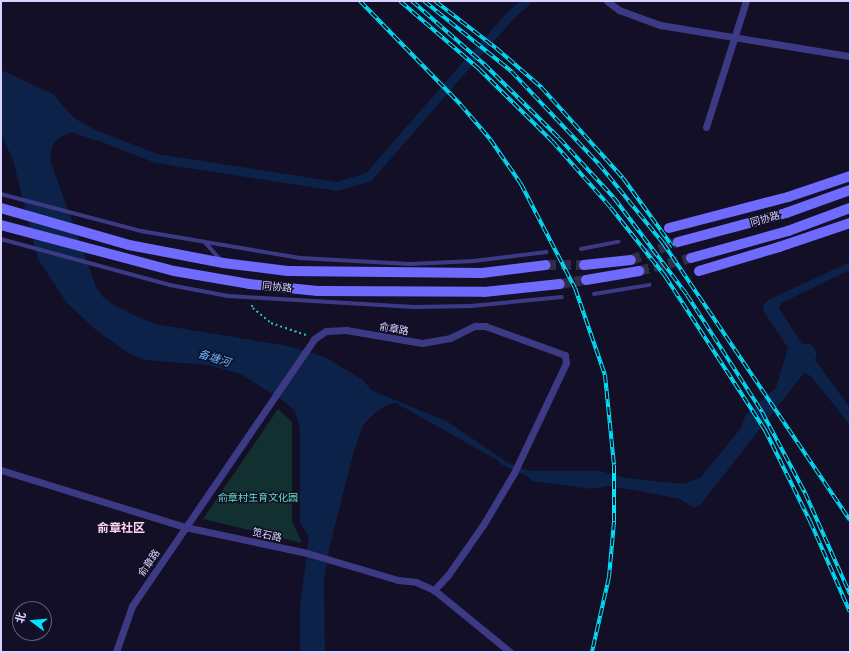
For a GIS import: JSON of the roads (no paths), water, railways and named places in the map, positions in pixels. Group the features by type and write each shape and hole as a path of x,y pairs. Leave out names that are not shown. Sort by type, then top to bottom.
{"main road":[{"path":"669,228 788,196 850,176"},
{"name":"同协路","path":"678,242 786,213 850,190"},
{"name":"同协路","path":"1,208 22,216 92,236 223,263 295,272 420,274 482,272 546,265"},
{"name":"同协路","path":"691,258 788,231 850,208"},
{"path":"699,271 779,248 850,223"},
{"name":"同协路","path":"1,225 174,271 249,284 318,291 484,292 560,284"},
{"path":"584,264 631,260"},
{"path":"586,280 639,271"}],"street":[{"path":"607,1 619,10 660,25 734,39 850,56"},
{"path":"706,127 746,1"},
{"name":"俞章路","path":"116,652 132,606 269,402 314,339 326,331 337,329 422,343 450,338 475,326 485,326 565,355 566,363 514,473 483,525 448,575 434,590"},
{"name":"笕石路","path":"1,470 185,528 307,553 398,580 416,582 434,590 510,652"}],"lane":[{"path":"1,194 84,217 206,243 300,258 410,264 474,261 546,252"},
{"path":"1,240 170,285 228,296 414,307 470,306 562,297"},
{"path":"581,249 618,242"},
{"path":"206,243 223,263"},
{"path":"594,294 649,285"}],"water":[{"name":"备塘河","path":"1,70 53,94 74,118 99,132 97,141 71,132 59,138 52,146 50,160 96,287 103,297 114,305 142,319 155,324 288,346 325,357 363,380 371,390 448,422 507,462 529,471 600,471 626,478 684,484 701,477 741,428 746,414 776,388 788,348 764,312 763,305 768,300 850,262 850,270 781,303 779,308 802,344 811,344 817,353 815,360 850,408 850,425 811,376 804,373 701,504 694,508 680,499 634,490 607,486 592,489 532,481 529,477 500,464 499,461 396,403 389,404 376,412 363,425 354,451 330,545 324,580 325,652 300,652 300,607 309,536 300,523 300,429 295,411 282,400 241,374 208,365 144,360 130,354 96,330 66,302 38,259 13,160 1,134"}],"waterway":[{"path":"87,131 156,158 336,186 368,177 511,14 526,1"}],"tunnel":[{"path":"631,260 678,242"},
{"path":"639,271 691,258"},
{"path":"546,265 584,265"},
{"path":"560,284 586,280"}],"railway":[{"path":"360,1 460,104 490,139 521,184 575,288 605,375 614,465 614,522 609,577 592,652"},
{"path":"400,1 479,69 552,141 611,208 665,276 765,430 810,521 850,612"},
{"path":"412,1 484,64 559,138 614,198 687,295 762,412 805,493 850,594"},
{"path":"424,1 511,71 598,163 663,243 850,520"},
{"path":"435,1 496,48 541,87 623,178 673,247"}],"district":[{"name":"俞章社区","path":"121,529"}],"park label":[{"name":"俞章村生育文化园","path":"258,498"}]}
